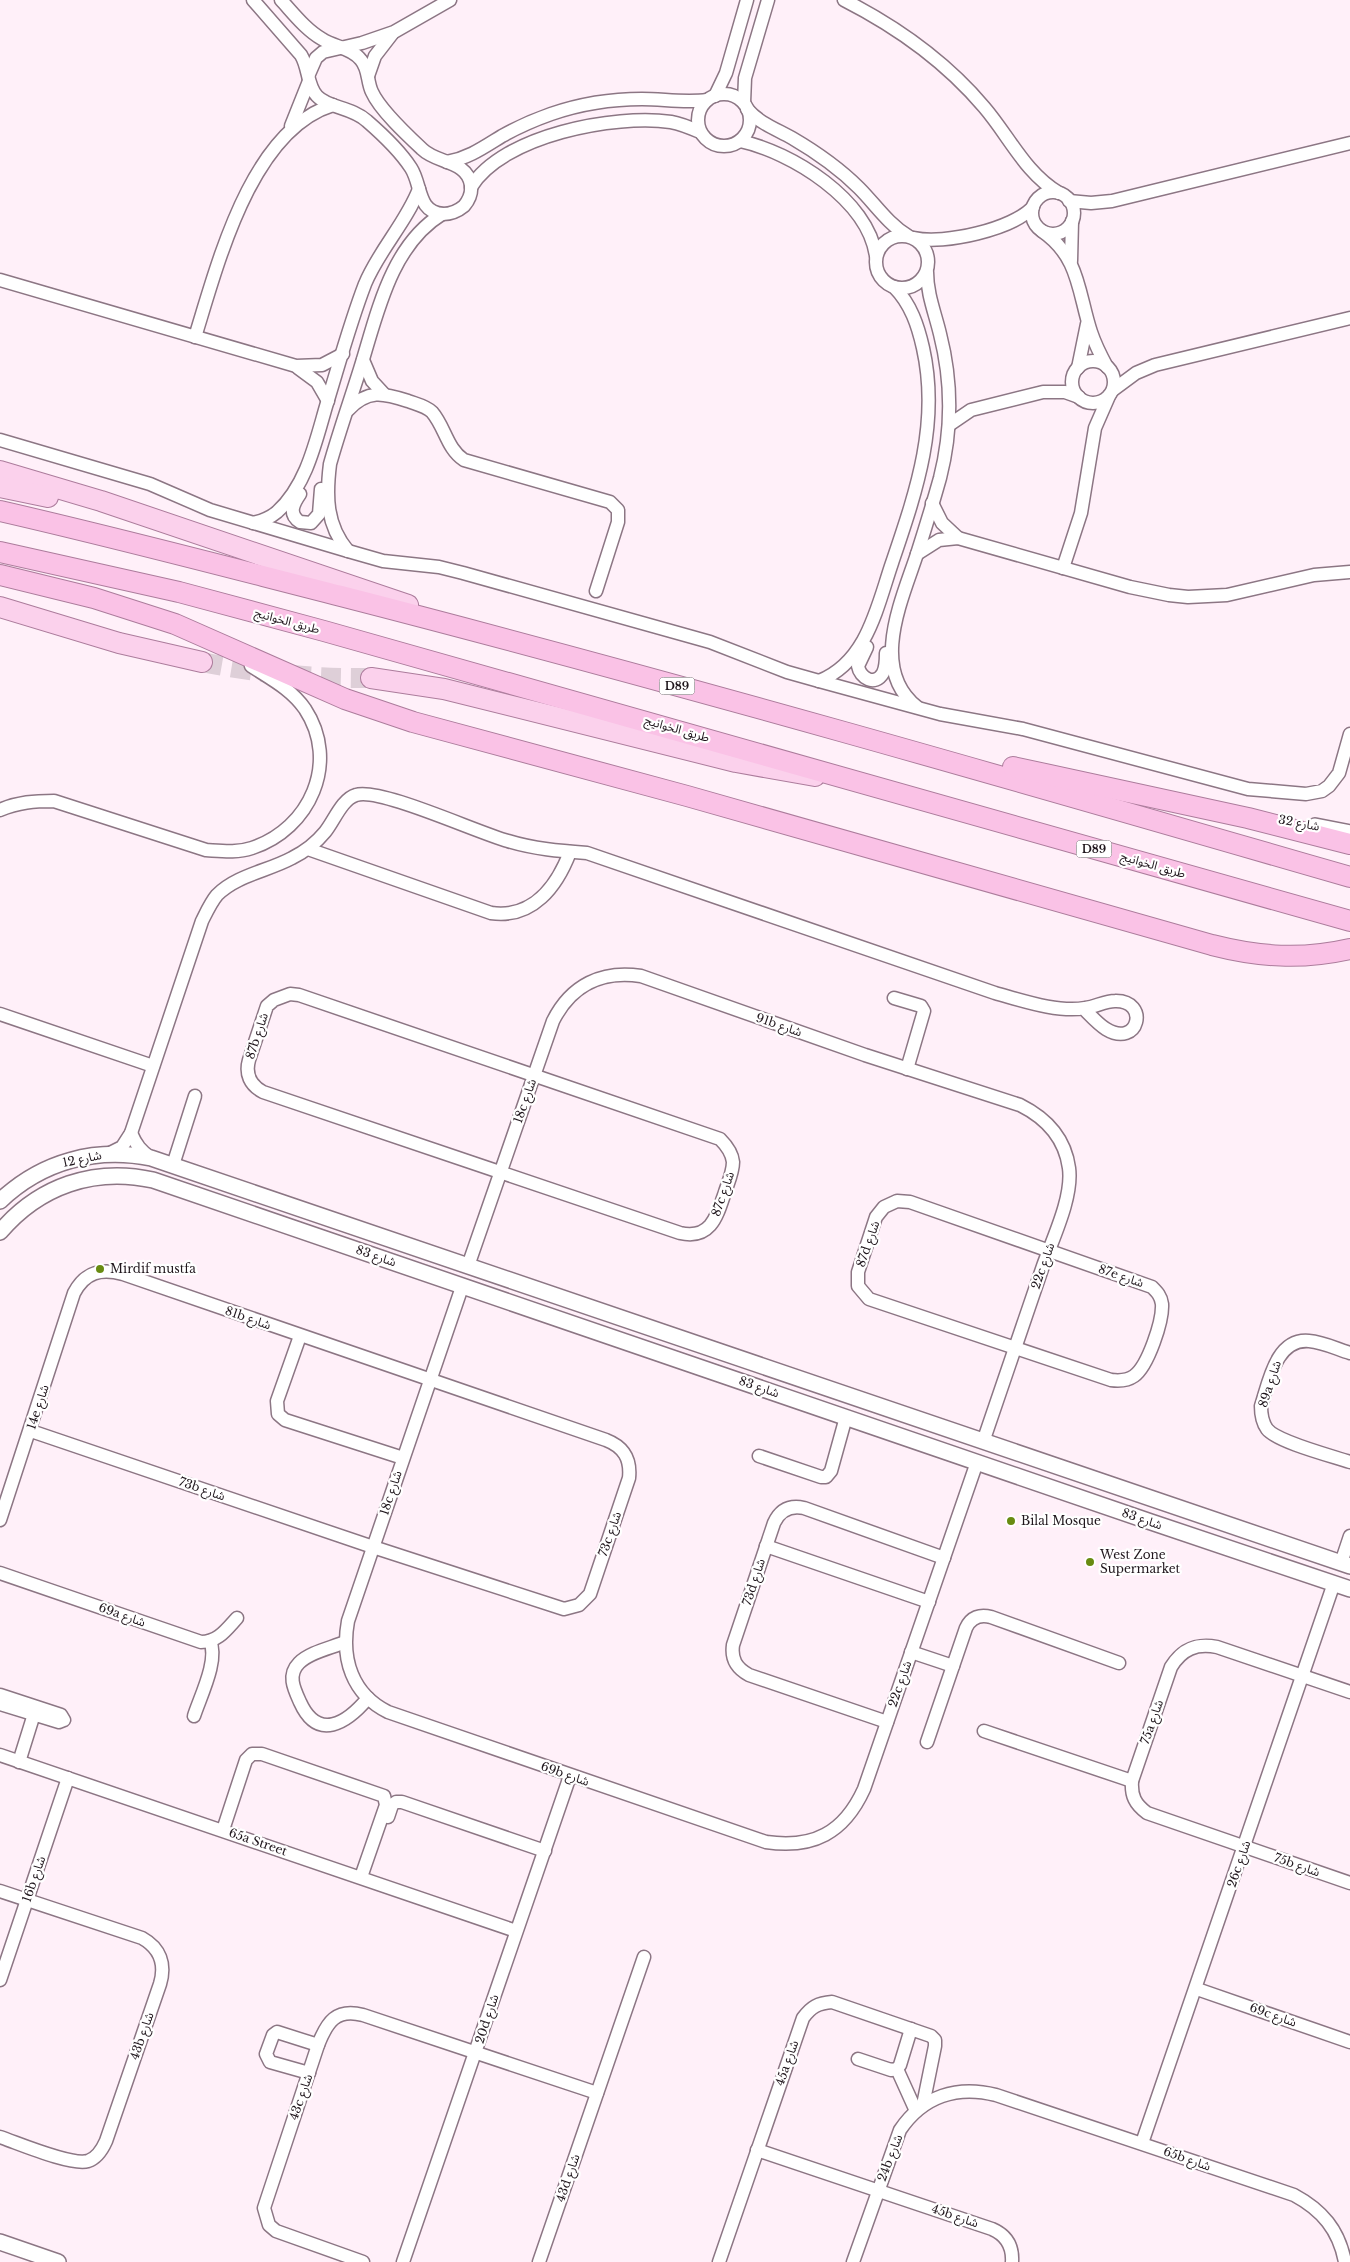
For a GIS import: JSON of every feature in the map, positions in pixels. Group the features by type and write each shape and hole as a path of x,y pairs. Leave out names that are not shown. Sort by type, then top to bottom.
{"highway":[{"name":"D89","path":"0,511 102,534 465,628 852,733 1350,877"},
{"name":"طريق الخوانيج","path":"0,552 178,592 324,631 740,747 838,777 1350,921"},
{"path":"0,575 135,610 215,640 312,685 405,719 1240,952 1300,957 1350,949"},
{"path":"852,733 1248,818 1350,844"}],"main road":[{"path":"0,471 93,499 343,583 465,628"},
{"path":"0,487 152,520"},
{"path":"0,607 119,643 202,662"},
{"path":"370,678 444,688 761,768 812,776 838,777"}],"street":[{"path":"253,0 295,46 306,63 309,78 317,97 333,105 351,110 367,121 410,167 420,196 428,208 442,214 449,214 462,208 470,197 471,187 466,173 455,164 422,150 382,107 372,93 362,60 356,54 312,32 281,0"},
{"path":"195,337 234,221 254,180 289,131 309,78 311,66 323,52 362,43 394,32 450,0"},
{"path":"700,132 698,115 726,73 747,0"},
{"path":"471,187 488,168 541,139 575,129 617,121 644,120 678,123 700,132 705,138 718,146 726,146 740,140 748,129 750,116 746,106 745,78 768,0"},
{"path":"844,0 895,29 946,69 994,118 1028,168 1042,182 1064,197 1074,214 1072,221 1071,261 1095,344 1114,378 1111,393 1101,412 1093,437 1089,475 1081,513 1063,568"},
{"path":"368,76 378,52 394,32"},
{"path":"448,162 467,157 523,125 581,105 612,100 643,99 682,102 730,95 746,106 760,122 806,146 840,172 872,201 892,224 911,237 927,252 928,291 946,363 949,425 942,469 889,639 883,674 873,680 867,680 862,677 858,666 872,633 877,611 920,476 925,453 929,416 929,384 920,338 910,308 894,287 881,278 876,265 875,247 867,229 842,198 828,185 797,163 764,147 740,140"},
{"path":"289,131 309,115 333,105"},
{"path":"876,256 882,244 901,235 944,240 1004,225 1020,219 1045,194 1091,204 1112,201 1350,142"},
{"path":"1028,168 1033,185 1034,220 1042,231 1056,242 1071,261"},
{"path":"419,189 409,211 373,267 328,401 307,477 292,508 292,514 300,522 311,522 319,514 321,490 348,410 378,308 392,275 421,231 442,214"},
{"path":"1042,231 1056,234 1063,232 1072,221"},
{"path":"894,287 902,288 917,284 927,272"},
{"path":"0,280 305,368 322,365 343,354"},
{"path":"949,425 971,410 1043,392 1065,392 1095,403 1136,373 1155,366 1350,318"},
{"path":"1087,319 1078,368 1072,379 1075,392 1088,413 1093,437"},
{"path":"363,360 372,381 384,394"},
{"path":"1078,368 1089,362 1102,363 1108,367"},
{"path":"296,366 317,382 328,401"},
{"path":"348,410 367,396 384,394 430,410 437,418 453,450 464,460 605,500 615,505 618,510 618,522 596,591"},
{"path":"0,440 150,484 210,510 383,561 439,567 463,572 710,642 788,672 918,709 953,717 1023,728 1248,789 1314,794 1329,786 1341,765 1350,734"},
{"path":"253,523 270,517 283,505 296,487 311,458"},
{"path":"330,464 327,490 329,515 334,531 348,551"},
{"path":"932,503 942,523 958,538"},
{"path":"917,554 939,540 958,538 1149,592 1188,597 1227,595 1314,575 1350,572"},
{"path":"1331,573 1350,580"},
{"path":"819,681 837,672 849,661 865,637 877,611"},
{"path":"897,617 893,652 894,675 901,690 918,709"},
{"path":"0,810 10,805 32,801 54,801 206,850 228,852 250,849 270,841 288,829 303,812 319,772 319,750 314,729 305,709 291,692 215,640"},
{"path":"110,1154 122,1147 131,1133 202,921 216,896 250,876 292,859 308,849 323,834 345,803 355,795 368,794 388,798 532,848 587,854 995,993 1030,1003 1084,1008"},
{"name":"شارع 32","path":"1248,818 1288,821 1350,833"},
{"path":"308,849 491,913 504,915 519,911 538,902 550,890 562,873 570,852"},
{"name":"91b شارع","path":"552,1021 559,1009 577,989 601,977 628,974 641,976 907,1069 1020,1105"},
{"name":"87b شارع","path":"500,1173 256,1088 251,1082 247,1067 264,1014 274,1000 281,996 299,995 534,1076"},
{"path":"894,998 921,1006 924,1010 907,1069"},
{"path":"0,1014 153,1066"},
{"name":"18c شارع","path":"468,1266 552,1021"},
{"name":"87c شارع","path":"500,1173 687,1235 700,1233 712,1225 724,1196 733,1162 726,1145 720,1139 534,1076"},
{"path":"173,1164 195,1096"},
{"name":"22c شارع","path":"983,1442 1067,1197 1069,1169 1064,1148 1054,1130 1033,1111 1020,1105"},
{"path":"131,1133 135,1144 142,1152 152,1158"},
{"name":"شارع 12","path":"0,1201 26,1180 49,1168 86,1156 110,1154 152,1158 173,1164"},
{"name":"شارع 83","path":"173,1164 1346,1565"},
{"name":"شارع 12","path":"0,1232 32,1201 75,1181 98,1176 122,1175 168,1184"},
{"name":"شارع 83","path":"168,1184 462,1287 1350,1589"},
{"name":"87d شارع","path":"1015,1349 864,1296 858,1286 857,1276 876,1217 884,1207 897,1201 904,1201 1049,1251"},
{"path":"375,1256 376,1248 382,1247 452,1270 468,1266"},
{"name":"87e شارع","path":"1015,1349 1119,1381 1134,1376 1140,1371 1153,1343 1162,1306 1157,1292 1152,1287 1049,1251"},
{"name":"81b شارع","path":"74,1293 79,1284 94,1272 113,1271 430,1379"},
{"name":"18c شارع","path":"368,1698 359,1689 348,1667 345,1642 348,1620 462,1287"},
{"name":"14e شارع","path":"0,1520 31,1431 74,1293"},
{"path":"300,1336 277,1401 278,1414 285,1420 403,1458"},
{"name":"89a شارع","path":"1350,1353 1308,1340 1289,1345 1277,1360 1261,1406 1261,1414 1266,1428 1278,1437 1350,1462"},
{"name":"73c شارع","path":"373,1547 557,1608 572,1608 579,1605 590,1594 621,1502 630,1468 623,1450 615,1444 430,1379"},
{"path":"759,1456 821,1477 826,1476 831,1471 846,1417"},
{"name":"73b شارع","path":"31,1431 373,1547"},
{"name":"22c شارع","path":"766,1842 783,1845 801,1844 818,1839 846,1819 857,1805 977,1462"},
{"name":"73d شارع","path":"887,1722 749,1675 737,1666 732,1652 733,1645 766,1546 777,1516 796,1506 944,1558"},
{"path":"1346,1565 1350,1536"},
{"path":"766,1546 929,1602"},
{"name":"69a شارع","path":"0,1573 196,1641 210,1641"},
{"name":"26c شارع","path":"1142,2143 1197,1989 1334,1583"},
{"path":"926,1742 969,1622 973,1618 985,1615 1119,1663"},
{"path":"194,1716 213,1661 214,1651 210,1641 218,1637 237,1618"},
{"path":"345,1642 299,1663 293,1672 293,1687 307,1716 315,1723 326,1726 350,1717 368,1698"},
{"name":"75a شارع","path":"1132,1781 1171,1667 1185,1650 1195,1646 1206,1645 1302,1675"},
{"path":"912,1652 953,1666"},
{"path":"1302,1675 1350,1692"},
{"path":"0,1695 61,1715 64,1720 59,1722 0,1704"},
{"name":"69b شارع","path":"368,1698 388,1712 766,1842"},
{"path":"19,1762 34,1714"},
{"path":"984,1731 1132,1781 1134,1799 1147,1813 1245,1847"},
{"path":"224,1830 247,1757 256,1753 271,1757 384,1796 386,1805 364,1878"},
{"name":"65a Street","path":"0,1755 516,1931"},
{"name":"20d شارع","path":"403,2262 570,1776"},
{"name":"16b شارع","path":"0,1980 68,1778"},
{"path":"364,1878 392,1805 396,1802 544,1851"},
{"name":"75b شارع","path":"1245,1847 1350,1883"},
{"path":"0,1891 27,1901"},
{"name":"43b شارع","path":"0,2137 75,2162 88,2161 100,2153 106,2141 162,1975 161,1957 150,1943 27,1901"},
{"name":"43d شارع","path":"539,2262 644,1957"},
{"name":"69c شارع","path":"1197,1989 1350,2042"},
{"name":"45a شارع","path":"719,2262 803,2018 815,2006 823,2003 840,2004 911,2029"},
{"name":"43c شارع","path":"363,2262 284,2235 269,2225 264,2208 318,2045 329,2023 345,2013 354,2013 475,2054"},
{"path":"858,2059 891,2070 897,2069 900,2065 911,2029 931,2036 935,2043 919,2108"},
{"path":"309,2073 270,2062 266,2054 273,2035 278,2032 318,2045"},
{"path":"475,2054 597,2093"},
{"path":"897,2069 919,2108"},
{"name":"24b شارع","path":"853,2262 900,2130 919,2108 943,2095 966,2090 996,2095"},
{"name":"65b شارع","path":"996,2095 1294,2195 1310,2204 1324,2216 1342,2246 1345,2262"},
{"path":"757,2150 878,2190"},
{"name":"45b شارع","path":"878,2190 999,2232 1010,2244 1012,2262"},
{"path":"0,2242 58,2262"}],"tunnel":[{"path":"202,662 286,674 371,678"}],"place":[{"name":"Mirdif mustfa","path":"100,1269"},
{"name":"Bilal Mosque","path":"1011,1521"},
{"name":"West Zone Supermarket","path":"1090,1562"}]}
